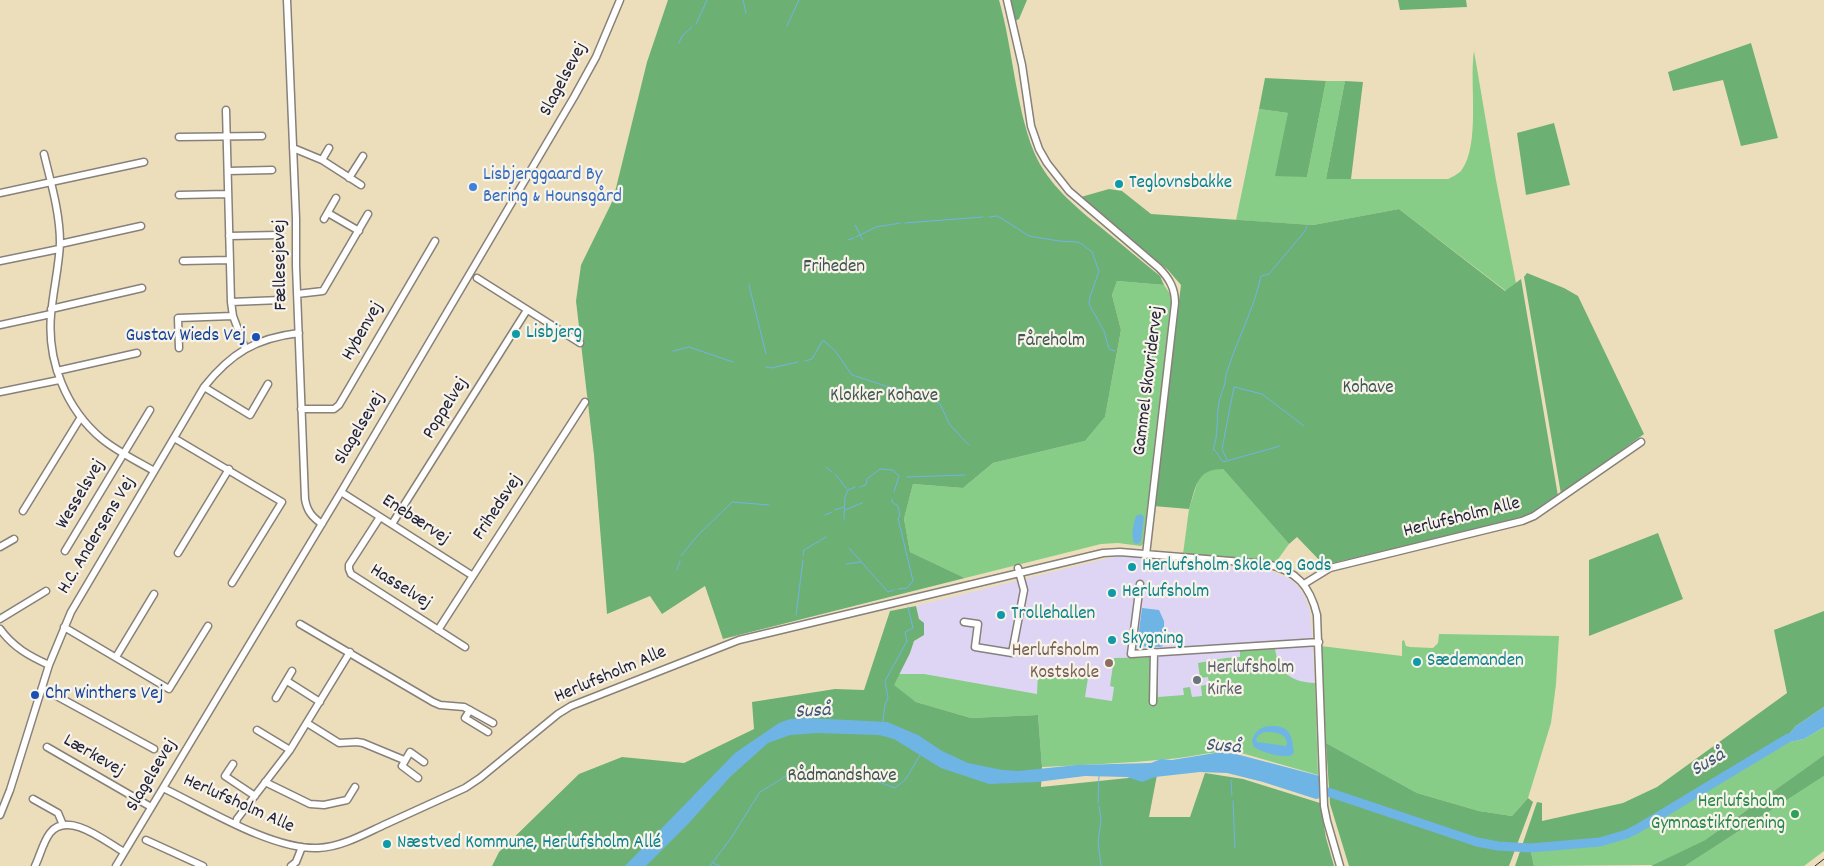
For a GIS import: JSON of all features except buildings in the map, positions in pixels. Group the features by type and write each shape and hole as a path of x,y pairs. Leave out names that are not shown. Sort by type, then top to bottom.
{"street":[{"name":"Fællesejevej","path":"286,0 294,148 297,294 305,499 309,512 322,524"},
{"name":"Slagelsevej","path":"116,866 322,524 574,97 596,57 620,0"},
{"name":"Gammel Skovridervej","path":"1007,0 1022,65 1031,126 1036,144 1047,163 1069,191 1165,274 1174,289 1175,303 1146,555"},
{"path":"226,110 231,302 233,316 245,348"},
{"path":"179,137 262,136"},
{"path":"294,148 322,160 361,185"},
{"path":"322,160 329,148"},
{"name":"Wesselsvej","path":"44,154 59,217 59,246 51,311 52,350 59,380 82,418 102,439 154,472"},
{"path":"350,178 363,156"},
{"path":"0,193 144,162"},
{"path":"228,171 272,170"},
{"path":"178,195 228,194"},
{"path":"324,219 336,198"},
{"path":"328,213 359,231"},
{"path":"297,294 323,291 368,214"},
{"path":"0,261 141,226"},
{"path":"229,236 279,235"},
{"name":"Hybenvej","path":"301,410 334,409 339,405 435,241"},
{"path":"183,261 230,260"},
{"path":"477,278 580,343"},
{"path":"0,325 142,288"},
{"path":"231,302 281,300"},
{"name":"Poppelvej","path":"392,524 527,310"},
{"path":"179,348 178,318 233,316"},
{"name":"H.C. Andersens Vej","path":"0,815 10,790 49,665 64,627 79,598 204,387 217,371 245,348 275,336 299,333"},
{"path":"56,371 137,353"},
{"path":"0,392 59,380"},
{"path":"204,387 250,415 268,384"},
{"name":"Frihedsvej","path":"438,630 585,402"},
{"name":"Wesselsvej","path":"65,551 150,410"},
{"path":"24,511 82,418"},
{"path":"174,438 282,502 232,584"},
{"name":"Herlufsholm Alle","path":"1304,584 1330,568 1522,521 1534,516 1641,442"},
{"path":"178,553 229,469"},
{"name":"Enebærvej","path":"341,492 473,576"},
{"name":"Hasselvej","path":"380,517 349,565 348,569 351,574 465,647"},
{"path":"0,547 14,539"},
{"name":"Herlufsholm Alle","path":"163,788 272,840 302,847 335,846 465,788 480,778 558,714 571,706 723,646 758,635 1019,570 1103,553 1120,552 1267,564 1287,570 1304,584 1314,603 1317,615 1324,806 1340,866"},
{"path":"964,622 978,624 975,647 1012,654 1024,590 1019,570"},
{"path":"1140,584 1131,654 1319,642"},
{"path":"0,619 46,591"},
{"path":"116,657 154,594"},
{"path":"300,624 433,702 440,705 464,706 493,723"},
{"path":"64,627 169,689 208,626"},
{"path":"0,629 15,647 30,657 49,665"},
{"path":"236,824 237,819 290,750 350,652"},
{"path":"1154,652 1154,702"},
{"path":"276,698 292,672"},
{"path":"287,681 320,702"},
{"path":"42,688 154,749"},
{"path":"470,710 465,718 488,732"},
{"path":"307,723 339,743 363,743 404,760"},
{"path":"257,730 290,750"},
{"name":"Lærkevej","path":"47,747 151,807"},
{"path":"418,778 402,766 404,760 410,752 424,762"},
{"path":"233,764 225,776 255,796"},
{"path":"265,782 317,806 347,800 355,787"},
{"path":"33,799 58,814 63,825"},
{"path":"35,866 48,835 63,825 70,824 81,827 124,852"},
{"path":"146,840 203,866"},
{"path":"295,865 302,847"}],"shaded area":[{"name":"Herlufsholm Kostskole","path":"1121,556 1268,570 1288,578 1296,584 1304,595 1310,611 1318,775 1238,752 1227,751 1171,759 1042,767 1038,715 893,685 910,653 914,641 920,638 922,621 919,619 916,606"}],"green space":[{"name":"Friheden","path":"668,0 999,0 1022,115 1040,164 1064,195 1160,276 1164,285 1117,281 1112,295 1121,330 1105,417 1085,441 993,463 963,488 913,484 904,519 910,552 965,578 723,639 705,586 662,614 650,596 607,614 594,455 576,301 581,265 613,200 647,62"},
{"path":"1010,0 1027,0 1019,19 1015,21"},
{"path":"1398,0 1466,0 1467,7 1400,10"},
{"path":"1751,43 1778,138 1741,146 1723,80 1673,91 1668,72"},
{"path":"1474,51 1516,283 1506,291 1399,209 1313,225 1236,220 1259,109 1288,113 1307,177 1326,81 1345,81 1326,179 1448,179 1461,171 1467,160 1473,130"},
{"path":"1265,78 1326,81 1307,177 1275,176 1288,113 1259,109"},
{"path":"1345,81 1363,82 1351,179 1326,179"},
{"path":"1554,123 1570,185 1526,195 1517,133"},
{"name":"Kohave","path":"1109,189 1122,191 1151,214 1313,225 1399,209 1505,291 1521,279 1558,496 1544,510 1524,518 1324,565 1297,537 1289,544 1223,469 1207,472 1202,476 1198,481 1189,509 1153,506 1181,285 1168,270 1081,197"},
{"path":"1527,273 1564,288 1578,296 1644,434 1561,494 1524,277"},
{"path":"1117,281 1164,285 1170,294 1171,304 1143,544 1141,546 1118,543 1101,544 965,578 910,552 904,519 913,484 963,488 993,463 1085,441 1105,417 1121,330 1112,295"},
{"path":"1211,469 1223,469 1289,544 1276,562 1183,554 1189,509 1199,477"},
{"path":"1658,533 1683,599 1589,636 1589,560"},
{"name":"Rådmandshave","path":"916,606 919,619 924,623 924,635 914,641 894,685 916,702 971,718 1038,715 1042,767 1041,787 1157,775 1149,817 1190,817 1205,773 1243,779 1320,803 1326,838 1334,866 492,866 499,852 579,774 622,757 684,763 754,729 752,702 835,689 864,690 890,611"},
{"path":"1824,611 1824,707 1796,726 1780,744 1627,834 1600,842 1530,848 1534,866 1515,866 1537,802 1542,803 1542,821 1623,803 1657,787 1787,693 1774,630"},
{"path":"1439,634 1559,636 1551,723 1528,798 1512,816 1479,811 1417,793 1326,743 1321,646 1402,656 1402,641 1404,640 1406,646 1410,647 1433,648 1438,643"},
{"path":"1275,649 1283,670 1288,675 1299,681 1315,683 1318,775 1238,752 1106,764 1042,767 1038,715 971,718 916,702 893,685 899,674 924,674 1037,694 1038,671 1088,678 1085,697 1112,701 1114,687 1110,686 1114,658 1158,657 1158,697 1184,695 1183,688 1190,687 1192,697 1202,696 1201,686 1209,684 1208,677 1200,678 1198,663 1240,657 1240,650"},
{"path":"1824,727 1824,755 1705,840 1654,865 1534,866 1530,848 1600,842 1627,834 1780,744 1804,739"},
{"path":"1326,743 1417,793 1479,811 1512,816 1528,798 1533,802 1509,866 1349,866 1330,804"},
{"path":"1824,755 1824,776 1685,866 1651,866 1705,840"},
{"name":"Herlufsholm Gymnastikforening","path":"1824,776 1824,851 1804,866 1685,866"}],"water":[{"path":"1141,514 1144,517 1141,541 1138,544 1134,543 1133,530 1136,516"},
{"path":"1142,608 1159,610 1164,621 1164,644 1161,647 1137,646"},
{"path":"1824,707 1824,727 1804,739 1780,744 1796,726"},
{"path":"807,718 887,722 918,735 942,751 968,763 1002,770 1019,771 1077,765 1151,763 1161,759 1172,760 1221,752 1236,754 1320,776 1321,798 1316,799 1227,773 1200,772 1155,777 1142,782 1127,777 1085,776 1037,782 989,784 941,768 894,739 879,735 817,733 790,735 768,743 730,777 689,823 646,866 625,866 735,753 779,723 790,719"},
{"path":"1264,727 1281,727 1290,735 1294,753 1290,756 1271,754 1254,747 1252,741 1256,733","holes":["1264,732 1282,735 1286,740 1286,746 1257,742 1256,739"]}],"waterway":[{"path":"696,24 707,0"},
{"path":"743,0 746,13"},
{"path":"787,26 799,0"},
{"path":"679,43 682,36 692,27"},
{"path":"989,217 997,216 1029,236 1077,242 1092,252 1099,271 1089,304 1104,331 1109,349 1115,351"},
{"path":"905,223 983,217"},
{"path":"856,237 876,227 900,223"},
{"path":"855,225 863,240"},
{"path":"1213,450 1219,402 1226,375 1254,301 1261,276 1269,274 1305,231 1307,226"},
{"path":"848,240 854,238"},
{"path":"749,285 766,354"},
{"path":"805,361 812,359 823,340 836,352 852,375 931,398"},
{"path":"673,351 689,347 733,362"},
{"path":"766,367 771,368 798,362"},
{"path":"1227,460 1222,449 1234,387 1262,394 1304,426"},
{"path":"935,401 940,404 950,425 969,445"},
{"path":"1214,449 1223,462 1280,446"},
{"path":"826,467 832,472"},
{"path":"860,487 866,485 867,479 880,469 893,470 899,476 894,492"},
{"path":"835,474 847,489"},
{"path":"907,477 965,475"},
{"path":"844,519 845,497 848,490 855,487"},
{"path":"892,499 892,502 898,506 900,516 898,518 913,581 907,588 898,589"},
{"path":"681,556 697,536 732,502 769,505"},
{"path":"845,510 862,503"},
{"path":"835,510 844,507"},
{"path":"825,515 832,512"},
{"path":"803,556 804,550 826,537"},
{"path":"849,548 888,592 894,590"},
{"path":"796,615 803,560"},
{"path":"677,570 680,561"},
{"path":"846,564 861,562"},
{"path":"883,722 885,704 888,698 885,681 907,641 905,632 913,628 908,607"},
{"name":"Suså","path":"1316,788 1477,842 1498,846 1530,848 1600,842 1637,829 1788,738"},
{"path":"710,866 731,838 760,792 786,776 827,770 854,773 895,788 906,779 920,755"},
{"path":"1098,803 1099,776"},
{"path":"1231,780 1232,796"},
{"path":"1233,801 1235,848"},
{"path":"1099,806 1101,820 1098,842 1101,866"},
{"path":"713,863 720,866"}],"railway":[{"path":"1815,866 1824,859"}],"place":[{"name":"Teglovnsbakke","path":"1119,184"},
{"name":"Lisbjerggaard By Bering & Hounsgård","path":"473,187"},
{"name":"Lisbjerg","path":"516,334"},
{"name":"Gustav Wieds Vej","path":"256,337"},
{"name":"Herlufsholm Skole og Gods","path":"1132,567"},
{"name":"Herlufsholm","path":"1112,593"},
{"name":"Trollehallen","path":"1001,615"},
{"name":"Skygning","path":"1112,640"},
{"name":"Sædemanden","path":"1417,662"},
{"name":"Herlufsholm Kostskole","path":"1109,663"},
{"name":"Herlufsholm Kirke","path":"1197,680"},
{"name":"Chr Winthers Vej","path":"35,695"},
{"name":"Herlufsholm Gymnastikforening","path":"1795,814"},
{"name":"Næstved Kommune, Herlufsholm Allé","path":"387,844"}],"park label":[{"name":"Fåreholm","path":"1051,342"},
{"name":"Klokker Kohave","path":"884,397"}]}
